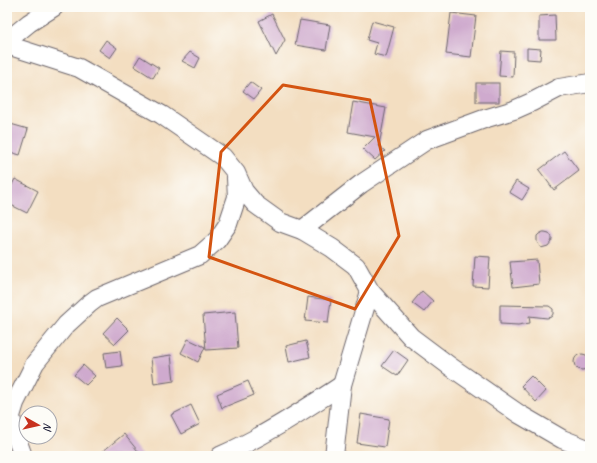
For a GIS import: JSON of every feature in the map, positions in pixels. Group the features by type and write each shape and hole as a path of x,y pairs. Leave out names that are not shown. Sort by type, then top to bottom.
{"street":[{"path":"7,41 29,23 54,7"},
{"path":"7,45 79,68 162,115 223,156 236,173 244,191 255,204 280,222 302,230 332,248 356,266 370,291 411,337 451,367 519,414 562,439 590,450"},
{"path":"302,230 361,184 428,140 484,119 514,110 559,88 590,83"},
{"path":"23,456 13,428 11,416 15,403 35,363 66,325 97,298 200,255 217,240 228,224 237,197 236,173"},
{"path":"334,456 342,385 370,291"},
{"path":"220,456 241,447 342,385"}],"highlighted area":[{"path":"283,85 370,100 399,236 355,309 209,257 221,152"}],"building":[{"path":"451,13 476,16 471,57 446,54"},
{"path":"272,14 285,40 276,56 259,21"},
{"path":"555,15 556,40 539,40 539,16"},
{"path":"300,20 330,25 326,50 295,45"},
{"path":"372,21 394,27 386,57 374,54 377,43 367,40"},
{"path":"106,40 117,48 110,58 99,50"},
{"path":"527,48 541,49 540,60 527,59"},
{"path":"501,51 514,52 513,77 499,76"},
{"path":"190,52 200,58 195,68 182,61"},
{"path":"140,56 159,68 153,78 134,66"},
{"path":"250,82 261,90 254,99 243,91"},
{"path":"476,83 499,83 499,102 476,102"},
{"path":"353,102 386,108 379,146 385,151 375,160 363,149 375,137 348,132"},
{"path":"7,123 28,129 20,155 7,151"},
{"path":"564,151 579,171 554,190 539,170"},
{"path":"15,179 38,191 27,213 7,203 7,194"},
{"path":"516,181 529,189 522,200 509,192"},
{"path":"543,232 549,233 552,240 548,246 541,248 537,242 537,236"},
{"path":"475,256 490,257 488,287 473,286"},
{"path":"537,260 539,284 513,287 510,262"},
{"path":"422,291 433,301 424,312 412,303"},
{"path":"308,297 331,300 328,323 305,321"},
{"path":"500,305 549,306 553,309 553,314 551,317 547,318 529,316 530,323 518,325 500,324"},
{"path":"235,312 238,348 206,350 203,315"},
{"path":"117,318 129,330 115,344 103,333"},
{"path":"188,339 205,347 198,362 181,353"},
{"path":"306,341 310,357 289,362 286,346"},
{"path":"394,350 408,360 397,376 382,366"},
{"path":"120,351 122,366 106,368 104,353"},
{"path":"579,354 585,354 590,359 588,368 585,370 579,370 574,365 574,359"},
{"path":"171,355 174,381 154,384 151,358"},
{"path":"83,365 95,376 86,385 74,375"},
{"path":"531,376 546,391 536,402 521,386"},
{"path":"248,381 254,395 222,408 217,394"},
{"path":"191,405 200,424 181,434 171,415"},
{"path":"361,414 389,419 385,447 357,443"},
{"path":"124,434 142,456 97,456"}]}
